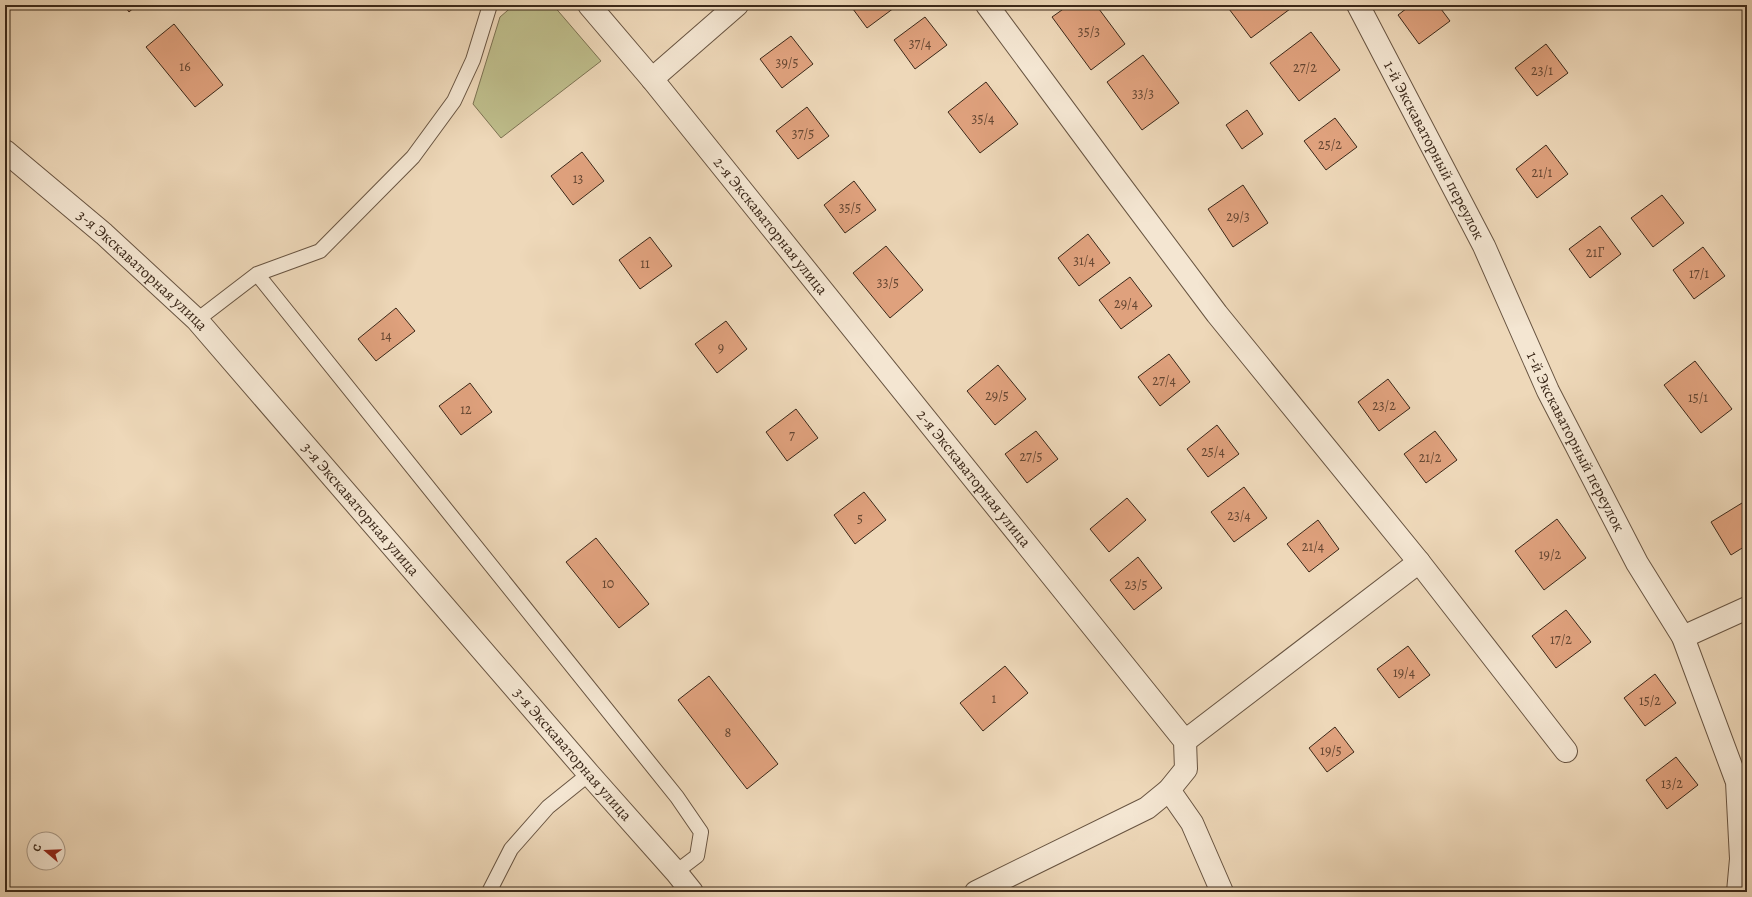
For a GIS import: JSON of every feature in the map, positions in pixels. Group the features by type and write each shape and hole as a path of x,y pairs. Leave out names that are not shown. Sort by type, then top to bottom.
{"street":[{"name":"2-я Экскаваторная улица","path":"589,5 652,79 1185,741"},
{"path":"652,79 737,5"},
{"path":"987,5 1217,314 1420,562 1566,751"},
{"name":"1-й Экскаваторный переулок","path":"1358,5 1484,246 1548,391 1637,563 1683,637 1737,782 1741,859 1738,892"},
{"name":"3-я Экскаваторная улица","path":"5,151 104,234 197,320 692,892"},
{"path":"976,892 1146,808 1169,790 1186,769 1185,741 1420,562"},
{"path":"1683,637 1747,608"},
{"path":"1169,790 1192,823 1222,892"}],"lane":[{"path":"197,320 257,274 320,252 413,157 454,101 473,60 490,5"},
{"path":"257,274 681,803 702,832 697,856 676,872"},
{"path":"489,892 511,849 548,808 589,774"}],"shaded area":[{"path":"514,5 553,5 601,61 501,138 473,104 500,17"}],"building":[{"path":"124,5 137,5 129,12"},
{"path":"850,5 898,5 867,28"},
{"path":"1069,5 1096,5 1125,44 1091,70 1052,17"},
{"path":"1226,5 1287,5 1290,9 1251,38"},
{"path":"1411,5 1438,5 1450,21 1419,44 1398,15"},
{"path":"925,17 947,45 915,69 894,40"},
{"path":"174,24 223,85 195,107 146,47"},
{"path":"1311,32 1340,70 1299,101 1270,63"},
{"path":"791,36 813,64 782,88 760,59"},
{"path":"1546,44 1568,73 1537,96 1515,68"},
{"path":"1143,55 1179,103 1142,130 1107,82"},
{"path":"986,82 1018,124 980,153 948,112"},
{"path":"807,107 829,136 798,159 776,131"},
{"path":"1247,110 1263,134 1242,149 1226,125"},
{"path":"1335,118 1357,147 1326,170 1304,141"},
{"path":"1546,145 1568,174 1537,198 1516,169"},
{"path":"582,152 604,181 573,205 551,176"},
{"path":"854,181 876,210 845,233 824,205"},
{"path":"1243,185 1268,223 1233,247 1208,209"},
{"path":"1662,195 1684,223 1653,247 1631,218"},
{"path":"1600,226 1621,254 1590,278 1569,249"},
{"path":"1088,234 1110,263 1079,286 1058,258"},
{"path":"650,237 672,266 640,289 619,260"},
{"path":"886,246 923,290 890,318 853,273"},
{"path":"1703,247 1725,276 1694,299 1673,270"},
{"path":"1130,277 1152,306 1121,329 1099,300"},
{"path":"396,308 415,331 376,361 358,339"},
{"path":"726,321 747,349 717,373 695,344"},
{"path":"1169,354 1190,382 1160,406 1138,377"},
{"path":"1695,361 1732,409 1701,433 1664,385"},
{"path":"998,365 1026,399 995,425 967,391"},
{"path":"1388,379 1410,408 1379,431 1358,402"},
{"path":"470,383 492,412 461,435 439,406"},
{"path":"796,409 818,438 787,461 766,432"},
{"path":"1217,425 1239,454 1208,477 1187,449"},
{"path":"1036,431 1058,459 1027,483 1005,454"},
{"path":"1435,431 1457,460 1426,483 1404,454"},
{"path":"1244,487 1267,518 1234,542 1211,512"},
{"path":"864,492 886,520 855,544 834,515"},
{"path":"1127,498 1146,520 1109,552 1090,529"},
{"path":"1742,503 1747,511 1747,545 1731,555 1711,522"},
{"path":"1557,519 1586,558 1544,590 1515,551"},
{"path":"1318,520 1339,549 1309,572 1287,544"},
{"path":"596,538 649,604 619,628 566,562"},
{"path":"1138,557 1162,588 1134,610 1110,580"},
{"path":"1566,610 1591,642 1556,668 1532,636"},
{"path":"1408,646 1430,675 1399,698 1377,669"},
{"path":"1005,666 1028,693 983,731 960,703"},
{"path":"1655,674 1676,703 1645,726 1624,698"},
{"path":"709,676 778,764 747,789 678,700"},
{"path":"1335,727 1354,752 1327,772 1309,748"},
{"path":"1676,757 1698,785 1667,809 1646,780"}]}
